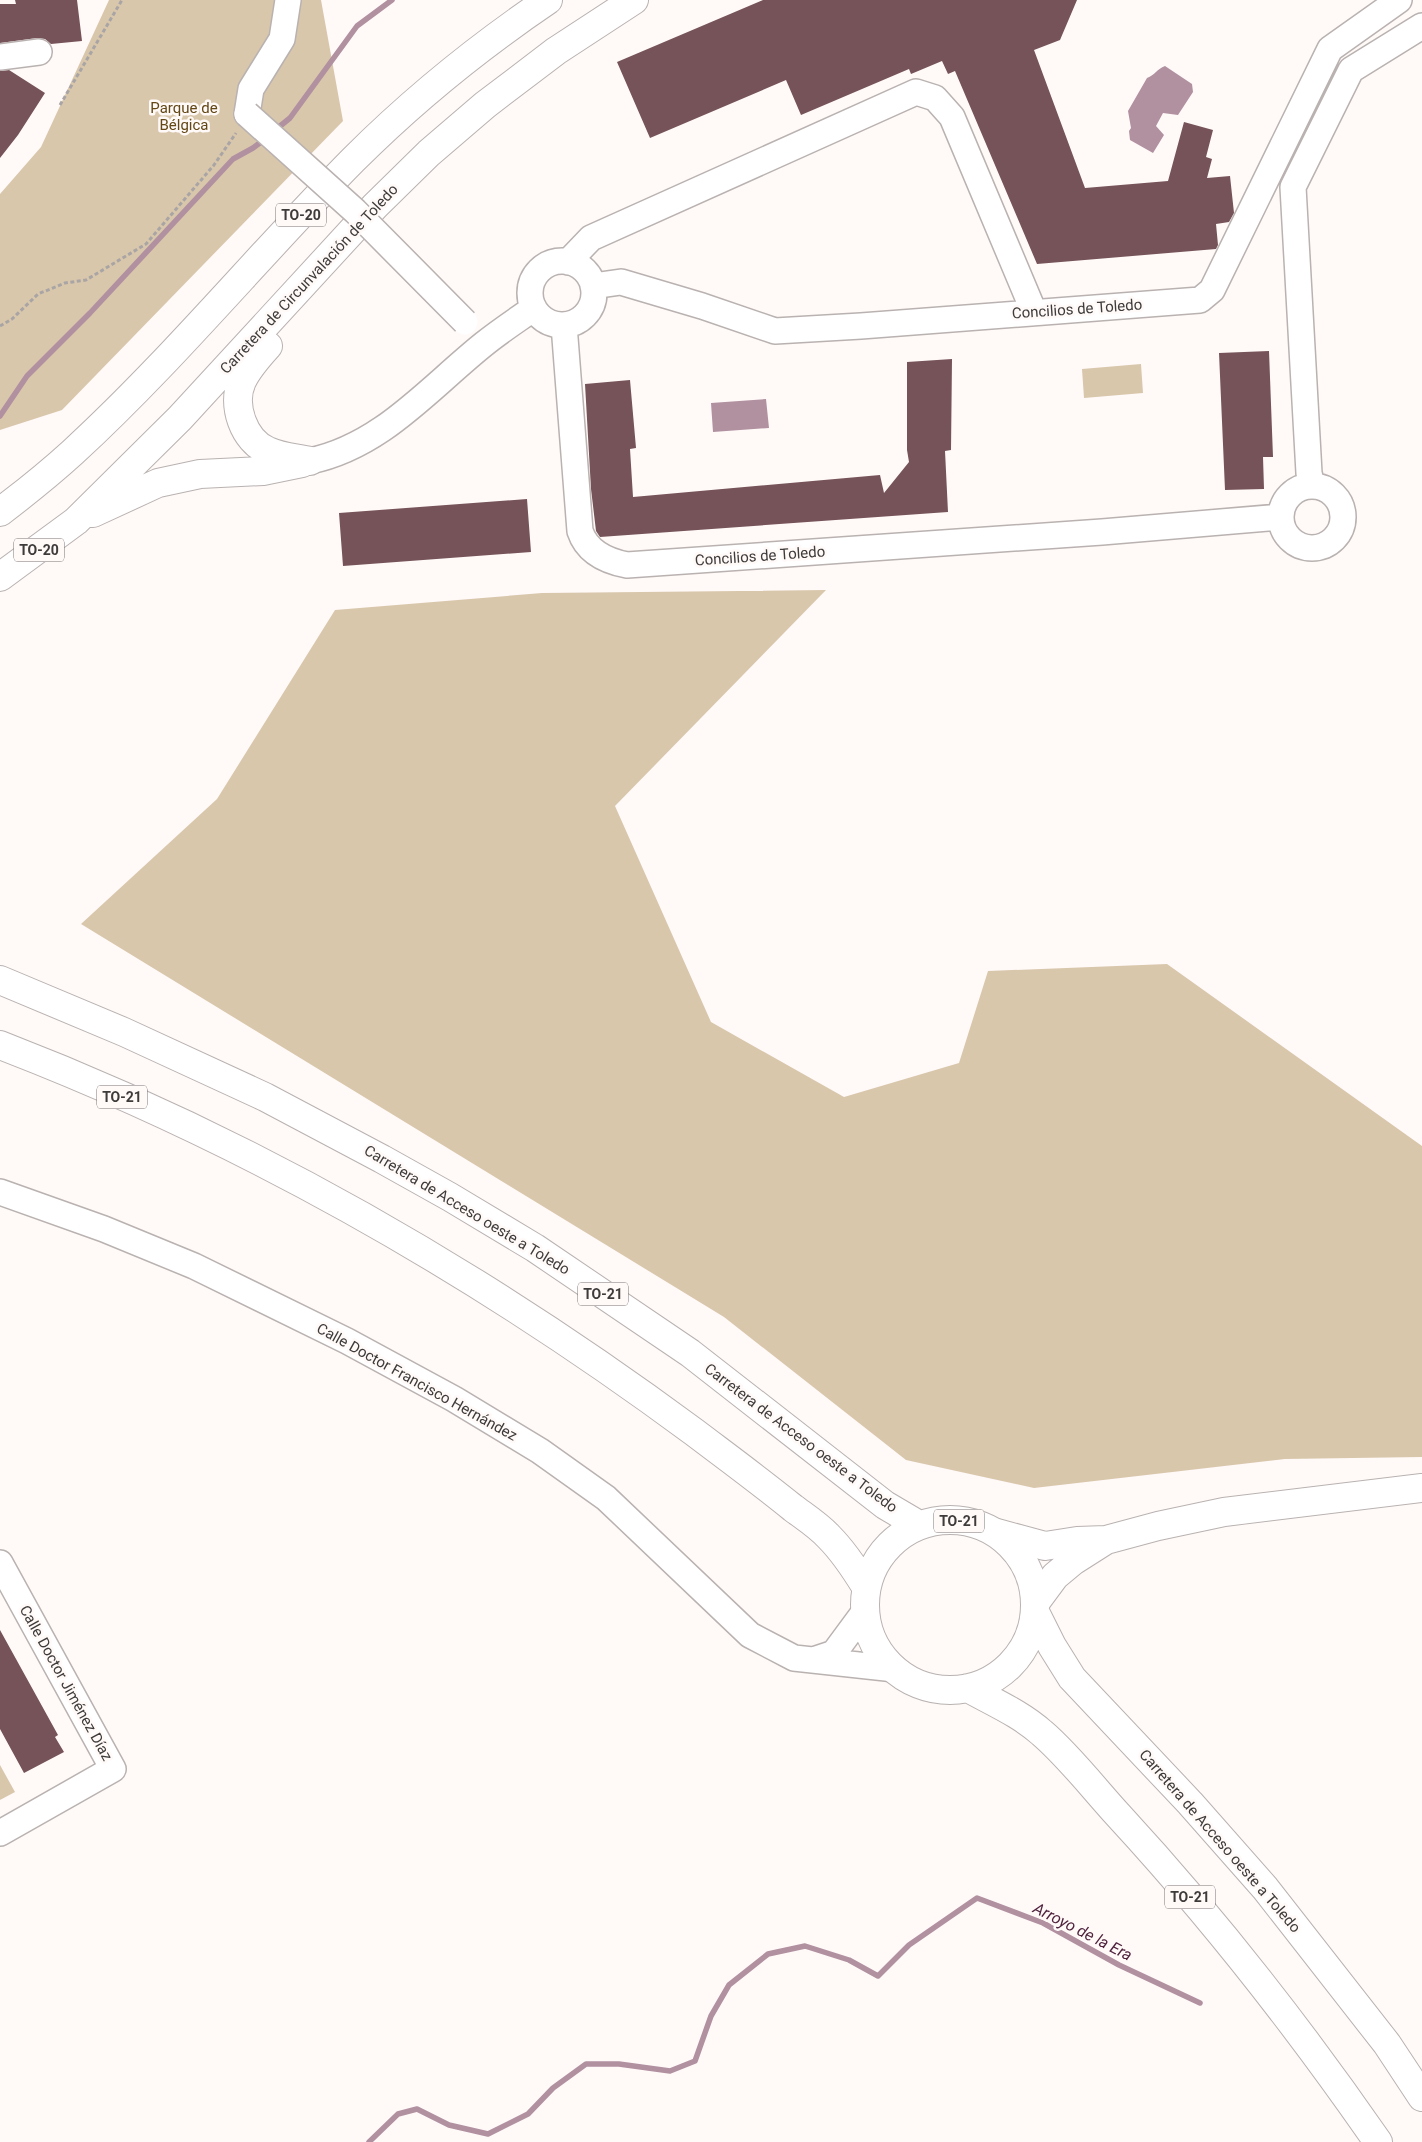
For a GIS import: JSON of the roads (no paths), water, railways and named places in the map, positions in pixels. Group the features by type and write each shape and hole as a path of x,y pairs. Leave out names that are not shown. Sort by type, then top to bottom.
{"main road":[{"name":"TO-20","path":"0,512 80,446 159,366 354,159 429,90 486,45 548,0"},
{"name":"Carretera de Circunvalación de Toledo","path":"0,577 76,521 180,418 376,206 430,153 485,105 556,51 634,0"},
{"path":"310,461 268,452 256,444 247,434 238,401 242,382 257,358 306,300 338,248"},
{"path":"76,521 158,483 200,474 263,471 310,461"},
{"name":"Carretera de Acceso oeste a Toledo","path":"0,980 124,1032 265,1097 382,1158 467,1208 572,1272 690,1353 756,1402 885,1505 919,1525"},
{"name":"Carretera de Acceso oeste a Toledo","path":"0,1045 157,1113 320,1194 395,1236 537,1322 637,1390 766,1486 828,1536 852,1564 866,1599"},
{"path":"997,1533 1046,1546 1077,1540 1106,1540 1158,1526 1224,1512 1422,1488"},
{"name":"Carretera de Acceso oeste a Toledo","path":"945,1519 972,1522 997,1533 1013,1547 1024,1563 1032,1582 1035,1607 1031,1633 1021,1653 1006,1669 988,1681 968,1688 948,1690 929,1687 911,1680 895,1669 880,1653 869,1633 866,1599 871,1571 891,1543 904,1532 919,1525 945,1519"},
{"path":"1035,1607 1055,1576 1106,1540"},
{"name":"Carretera de Acceso oeste a Toledo","path":"1035,1607 1052,1646 1072,1678 1190,1803 1265,1888 1387,2044 1422,2097"},
{"name":"TO-21","path":"968,1688 1022,1717 1042,1732 1138,1837 1201,1910 1264,1988 1378,2142"}],"street":[{"path":"288,0 282,39 252,89 247,114 355,211 465,322"},
{"name":"Concilios de Toledo","path":"593,286 620,282 702,306 775,331 1200,300 1212,290 1330,48 1399,0"},
{"path":"1312,486 1309,473 1293,187 1351,70 1422,26"},
{"path":"0,57 39,52"},
{"path":"568,262 591,238 916,92 935,98 952,117 1034,312"},
{"path":"558,261 568,262 584,270 593,286 594,296 591,307 584,316 575,322 564,325 546,321 534,308 530,298 530,288 540,270 548,264 558,261"},
{"path":"310,461 329,457 350,449 391,424 484,344 534,308"},
{"name":"Concilios de Toledo","path":"564,325 580,531 583,541 589,548 611,562 627,565 1093,533 1280,517"},
{"path":"1312,486 1330,492 1341,508 1343,518 1341,527 1330,542 1312,549 1293,543 1286,536 1280,517 1286,499 1293,492 1302,487 1312,486"},
{"name":"Calle Doctor Francisco Hernández","path":"0,1192 104,1229 194,1266 347,1340 454,1398 540,1451 606,1498 750,1635 794,1658 895,1669"},
{"name":"Calle Doctor Jiménez Díaz","path":"0,1563 113,1769 0,1833"},
{"path":"813,1660 834,1653 866,1599"}],"waterway":[{"path":"274,131 290,118 357,26 392,0"},
{"path":"0,416 27,376 90,313 233,159 265,139"},
{"name":"Arroyo de la Era","path":"369,2142 398,2114 417,2109 449,2125 488,2134 528,2114 553,2088 586,2064 619,2064 670,2071 695,2061 711,2016 729,1985 768,1954 805,1946 849,1960 878,1976 909,1945 977,1898 1043,1923 1119,1965 1200,2003"}],"park label":[{"name":"Parque de Bélgica","path":"184,116"}]}
